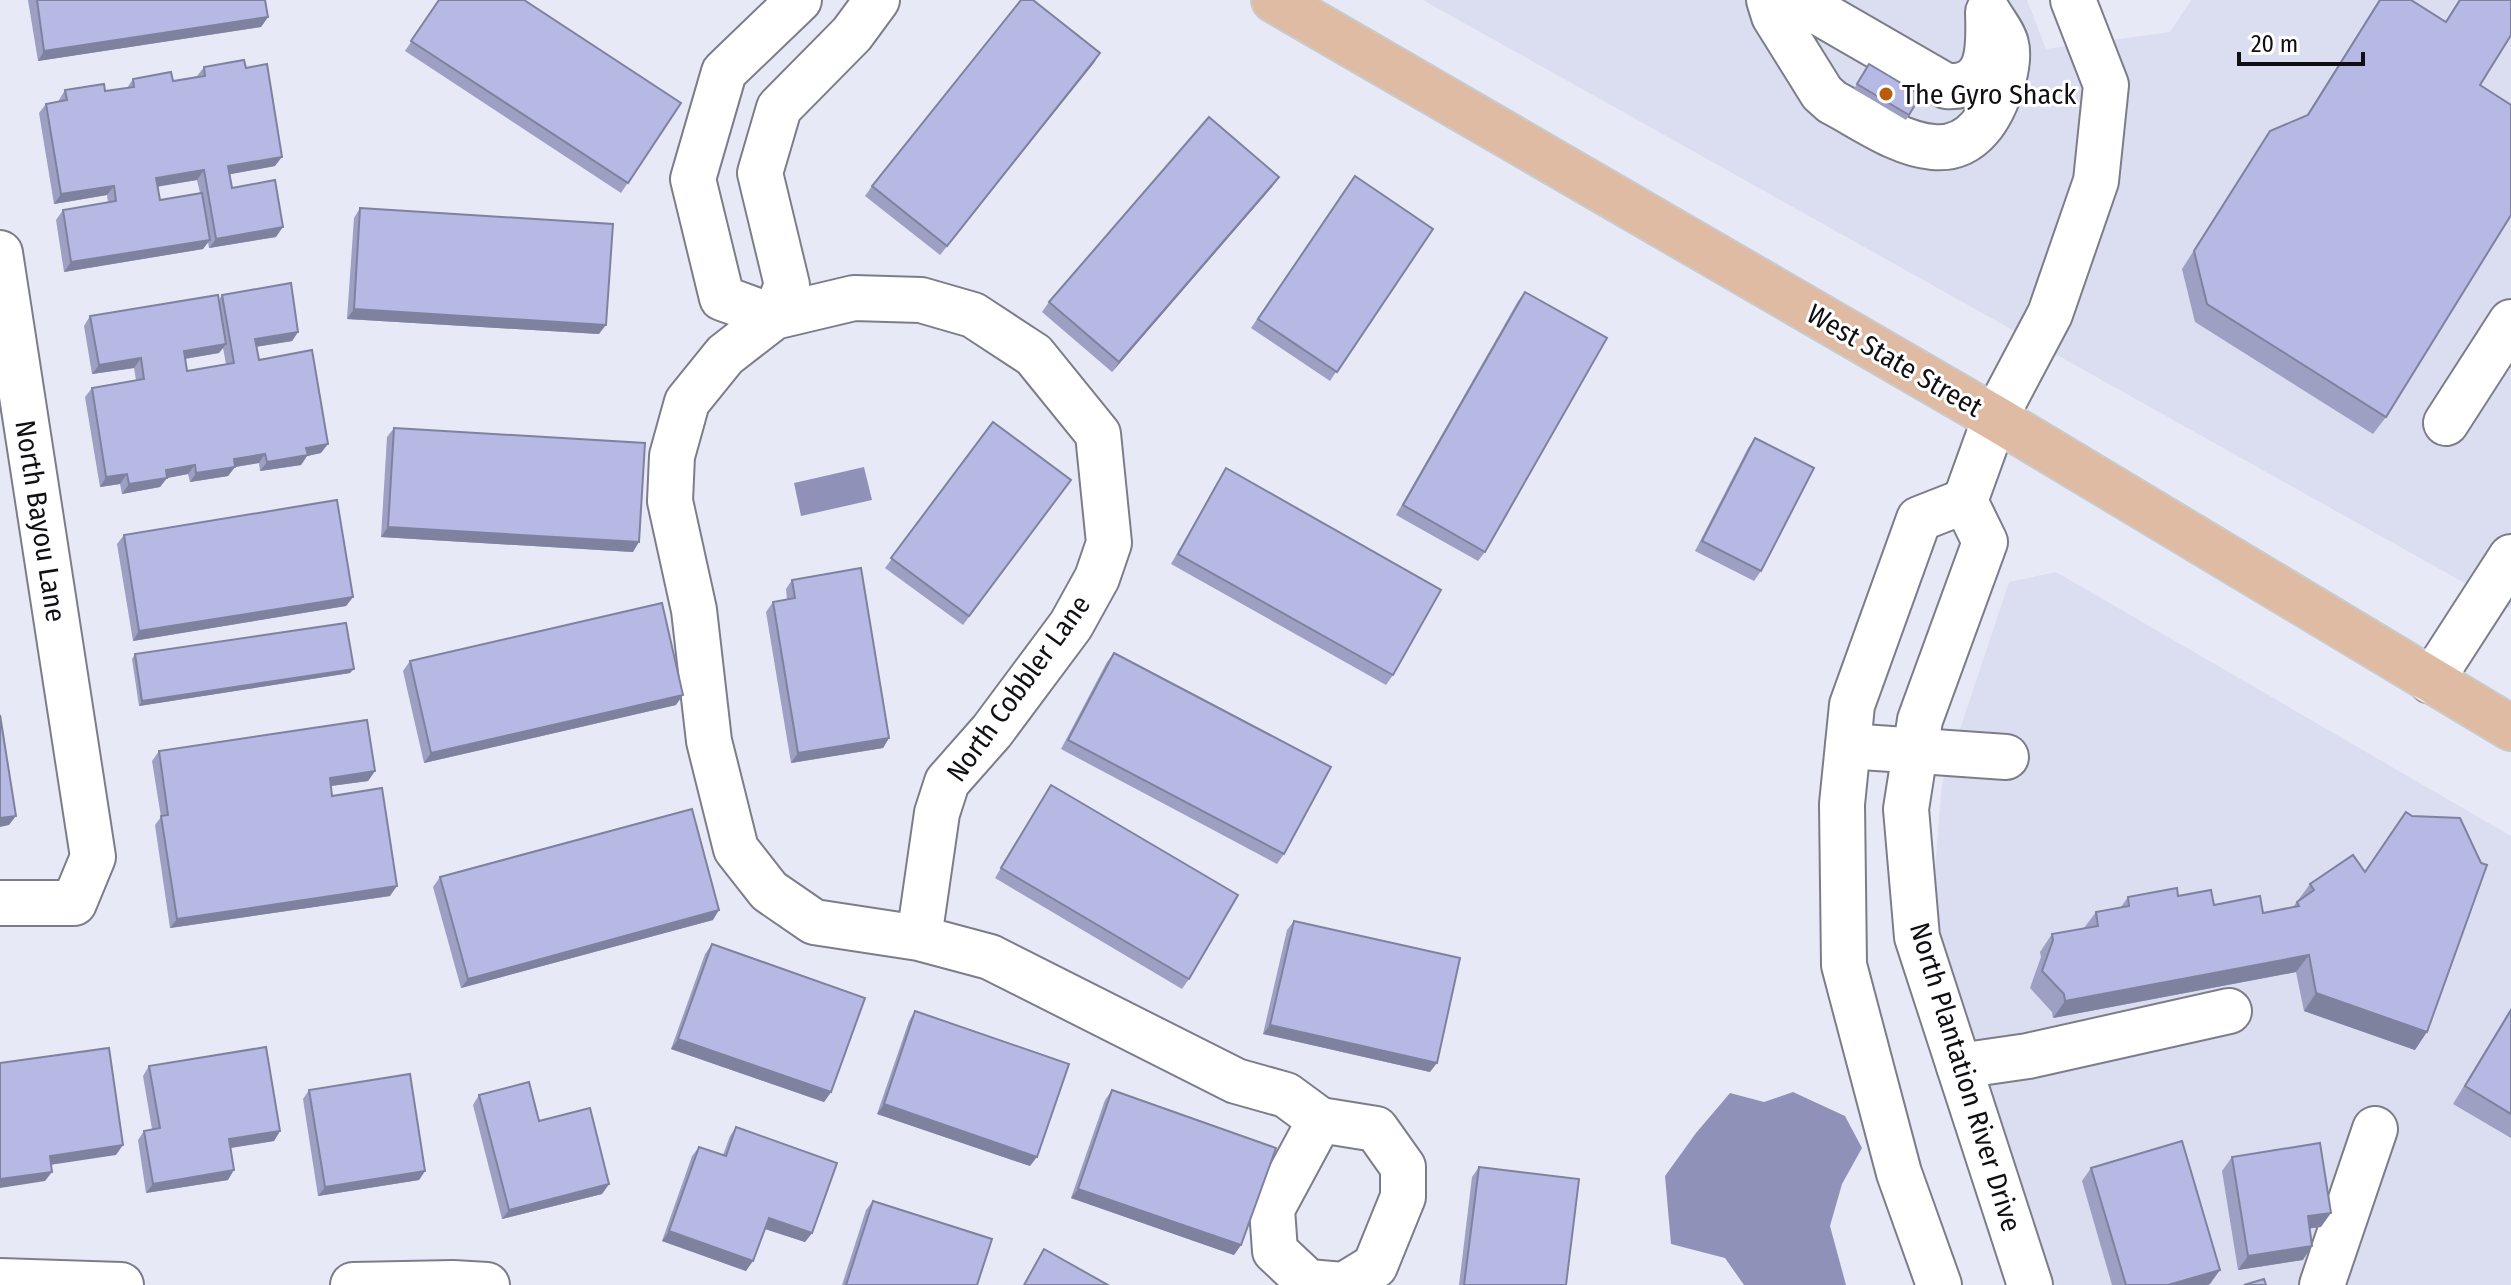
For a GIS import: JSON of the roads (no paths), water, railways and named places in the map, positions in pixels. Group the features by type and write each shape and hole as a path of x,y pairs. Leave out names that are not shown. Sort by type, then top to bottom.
{"main road":[{"name":"West State Street","path":"1274,0 1995,418 2511,728"}],"street":[{"path":"799,0 724,72 693,179 722,298 774,317 787,285 760,173 779,108 852,34 877,0"},
{"path":"1769,0 1774,16 1822,93 1832,102 1912,144 1937,148 1958,144 1979,130 1995,106 2006,69 2006,44 1988,12 1988,43 1983,67 1974,81 1962,87 1946,86 1797,0"},
{"path":"1939,1285 1899,1173 1844,965 1842,804 1852,705 1919,519 1965,501 1995,418 2050,314 2096,181 2106,85 2073,0"},
{"name":"North Bayou Lane","path":"0,253 93,857 74,903 0,903"},
{"name":"North Cobbler Lane","path":"919,938 937,813 947,782 992,731 1071,625 1097,578 1109,543 1098,434 1034,355 973,315 921,300 854,298 774,317 725,355 687,402 672,456 670,501 694,610 709,741 736,849 769,891 814,922 919,938 990,957 1236,1081 1286,1095 1320,1120 1376,1129 1403,1167 1403,1197 1375,1266 1343,1285 1308,1282 1275,1251 1272,1209 1320,1120"},
{"path":"2446,423 2511,322"},
{"name":"North Plantation River Drive","path":"1965,501 1985,542 1920,720 1906,809 1917,937 2030,1285"},
{"path":"2431,681 2511,557"},
{"path":"1848,746 2006,757"},
{"path":"1959,1066 2028,1056 2229,1011"},
{"path":"2322,1285 2375,1129"},
{"path":"0,1281 121,1285"},
{"path":"353,1285 487,1285"}],"water":[{"path":"864,467 872,500 801,516 794,483"},
{"path":"1793,1092 1845,1116 1862,1148 1842,1184 1830,1226 1846,1285 1744,1285 1725,1258 1671,1244 1665,1176 1696,1133 1730,1093 1764,1102"}],"place":[{"name":"The Gyro Shack","path":"1886,94"}]}
